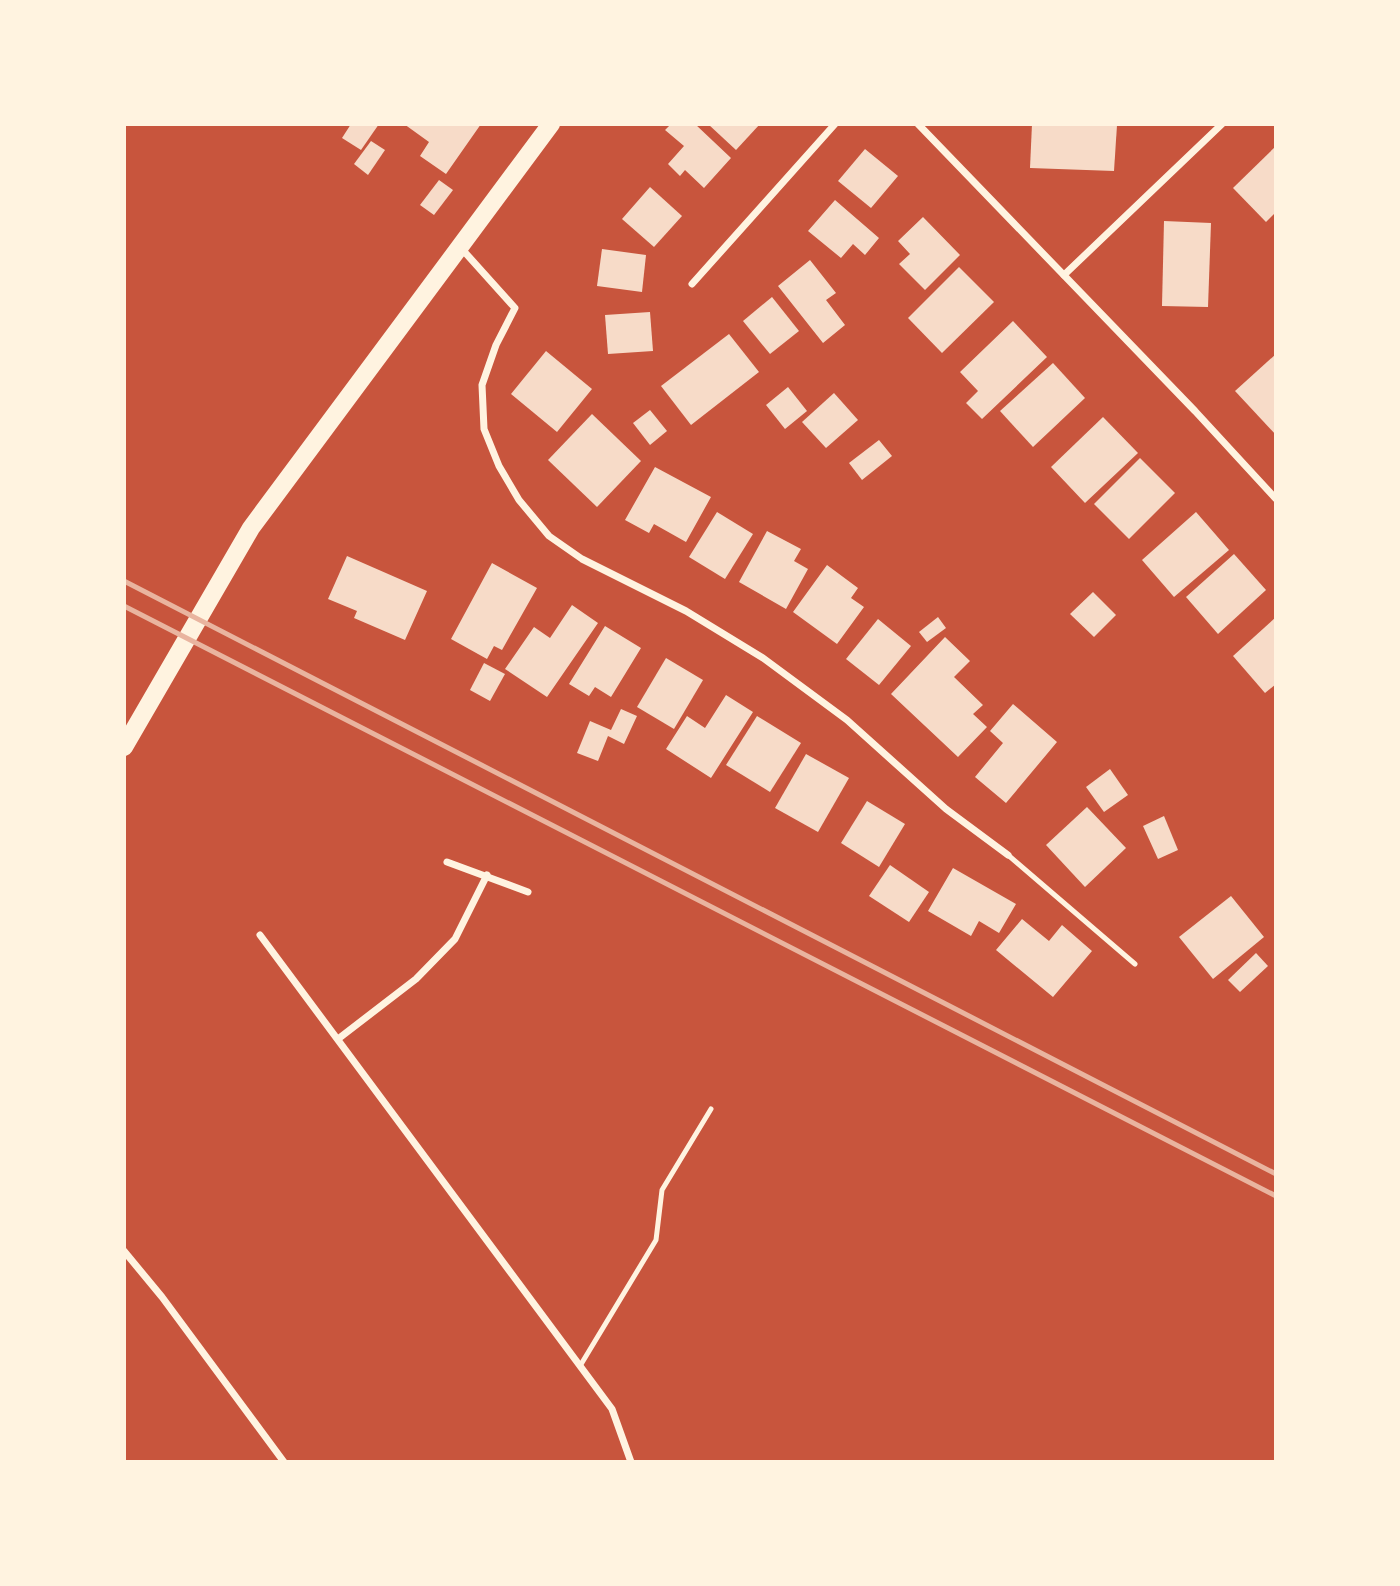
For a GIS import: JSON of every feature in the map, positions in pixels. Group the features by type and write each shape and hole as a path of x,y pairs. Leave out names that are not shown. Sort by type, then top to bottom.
{"main road":[{"path":"124,747 251,528 551,124"}],"street":[{"path":"692,284 835,124"},
{"path":"918,124 1195,411 1276,499"},
{"path":"1064,275 1222,124"},
{"path":"461,248 515,308 496,345 482,385 484,429 499,466 519,500 549,536 582,559 686,611 763,658 847,720 946,809 1008,855"},
{"path":"447,862 528,892"},
{"path":"338,1039 416,979 455,939 487,875"},
{"path":"260,934 612,1409 631,1462"},
{"path":"124,1251 162,1297 284,1462"}],"lane":[{"path":"1008,855 1135,964"},
{"path":"580,1366 656,1240 662,1190 711,1110"}],"building":[{"path":"351,124 379,124 361,150 342,138"},
{"path":"404,124 481,124 446,174 420,156 429,142"},
{"path":"671,124 695,124 731,158 704,188 685,170 680,176 668,164 684,146 665,130"},
{"path":"708,124 760,124 736,150"},
{"path":"1032,124 1117,125 1114,171 1030,168"},
{"path":"371,141 385,150 368,175 354,164"},
{"path":"1276,146 1276,212 1266,222 1233,188"},
{"path":"865,149 898,176 871,208 838,181"},
{"path":"439,180 453,190 434,215 420,205"},
{"path":"650,187 682,216 654,247 622,219"},
{"path":"835,200 879,238 865,255 853,244 841,258 808,231"},
{"path":"923,217 960,255 925,290 899,264 910,254 898,241"},
{"path":"1164,221 1211,223 1208,307 1162,306"},
{"path":"602,249 646,255 642,292 597,286"},
{"path":"810,260 836,293 826,300 845,325 823,343 778,286"},
{"path":"959,267 994,302 942,353 908,318"},
{"path":"772,297 799,331 770,354 743,321"},
{"path":"650,312 653,351 608,354 605,315"},
{"path":"1013,321 1047,357 982,419 966,403 978,391 960,372"},
{"path":"729,334 759,372 691,425 661,386"},
{"path":"546,351 592,389 557,432 511,394"},
{"path":"1276,354 1276,435 1235,391"},
{"path":"1053,363 1085,398 1033,447 1000,411"},
{"path":"788,387 807,411 785,429 766,405"},
{"path":"834,393 858,420 826,448 802,422"},
{"path":"650,410 667,431 650,445 633,423"},
{"path":"592,414 641,461 597,507 548,460"},
{"path":"1103,417 1138,453 1085,503 1051,467"},
{"path":"879,440 892,456 862,480 849,463"},
{"path":"1140,458 1175,493 1129,539 1094,504"},
{"path":"655,467 711,497 686,542 654,524 649,533 625,520"},
{"path":"717,512 753,534 725,579 689,557"},
{"path":"1196,512 1229,550 1174,597 1142,560"},
{"path":"767,531 801,549 794,561 808,569 786,609 739,582"},
{"path":"1234,554 1266,590 1218,634 1186,597"},
{"path":"347,556 427,591 405,640 354,618 357,611 328,599"},
{"path":"492,563 537,588 502,650 494,646 487,659 451,639"},
{"path":"827,565 858,588 851,598 864,607 837,644 793,612"},
{"path":"1093,592 1116,615 1094,637 1070,614"},
{"path":"572,605 598,623 547,697 505,669 534,627 550,638"},
{"path":"938,617 946,628 927,642 919,632"},
{"path":"1276,617 1276,684 1265,693 1233,656"},
{"path":"878,619 911,646 879,685 846,659"},
{"path":"605,626 641,648 611,697 595,687 589,696 569,684"},
{"path":"945,637 970,661 954,677 983,705 973,714 987,727 958,757 891,694"},
{"path":"666,658 703,680 674,729 637,707"},
{"path":"484,663 505,674 490,701 470,690"},
{"path":"726,695 753,712 711,778 666,749 687,716 705,728"},
{"path":"1013,704 1057,742 1006,803 975,777 1003,743 990,731"},
{"path":"621,709 637,716 624,744 608,736 598,761 577,753 590,721 611,730"},
{"path":"757,716 801,743 770,792 726,765"},
{"path":"806,754 849,778 818,832 775,808"},
{"path":"1110,769 1128,795 1104,812 1086,787"},
{"path":"867,801 905,824 879,867 841,843"},
{"path":"1087,807 1126,848 1085,887 1046,845"},
{"path":"1164,816 1178,850 1158,859 1143,826"},
{"path":"890,865 929,892 909,922 869,896"},
{"path":"953,868 1016,904 999,933 979,921 971,936 928,911"},
{"path":"1231,896 1264,937 1213,979 1179,937"},
{"path":"1022,919 1049,941 1062,925 1092,951 1053,997 996,950"},
{"path":"1256,953 1268,966 1240,992 1228,980"}],"railway":[{"path":"124,581 1276,1174"},
{"path":"124,606 1276,1196"}]}
